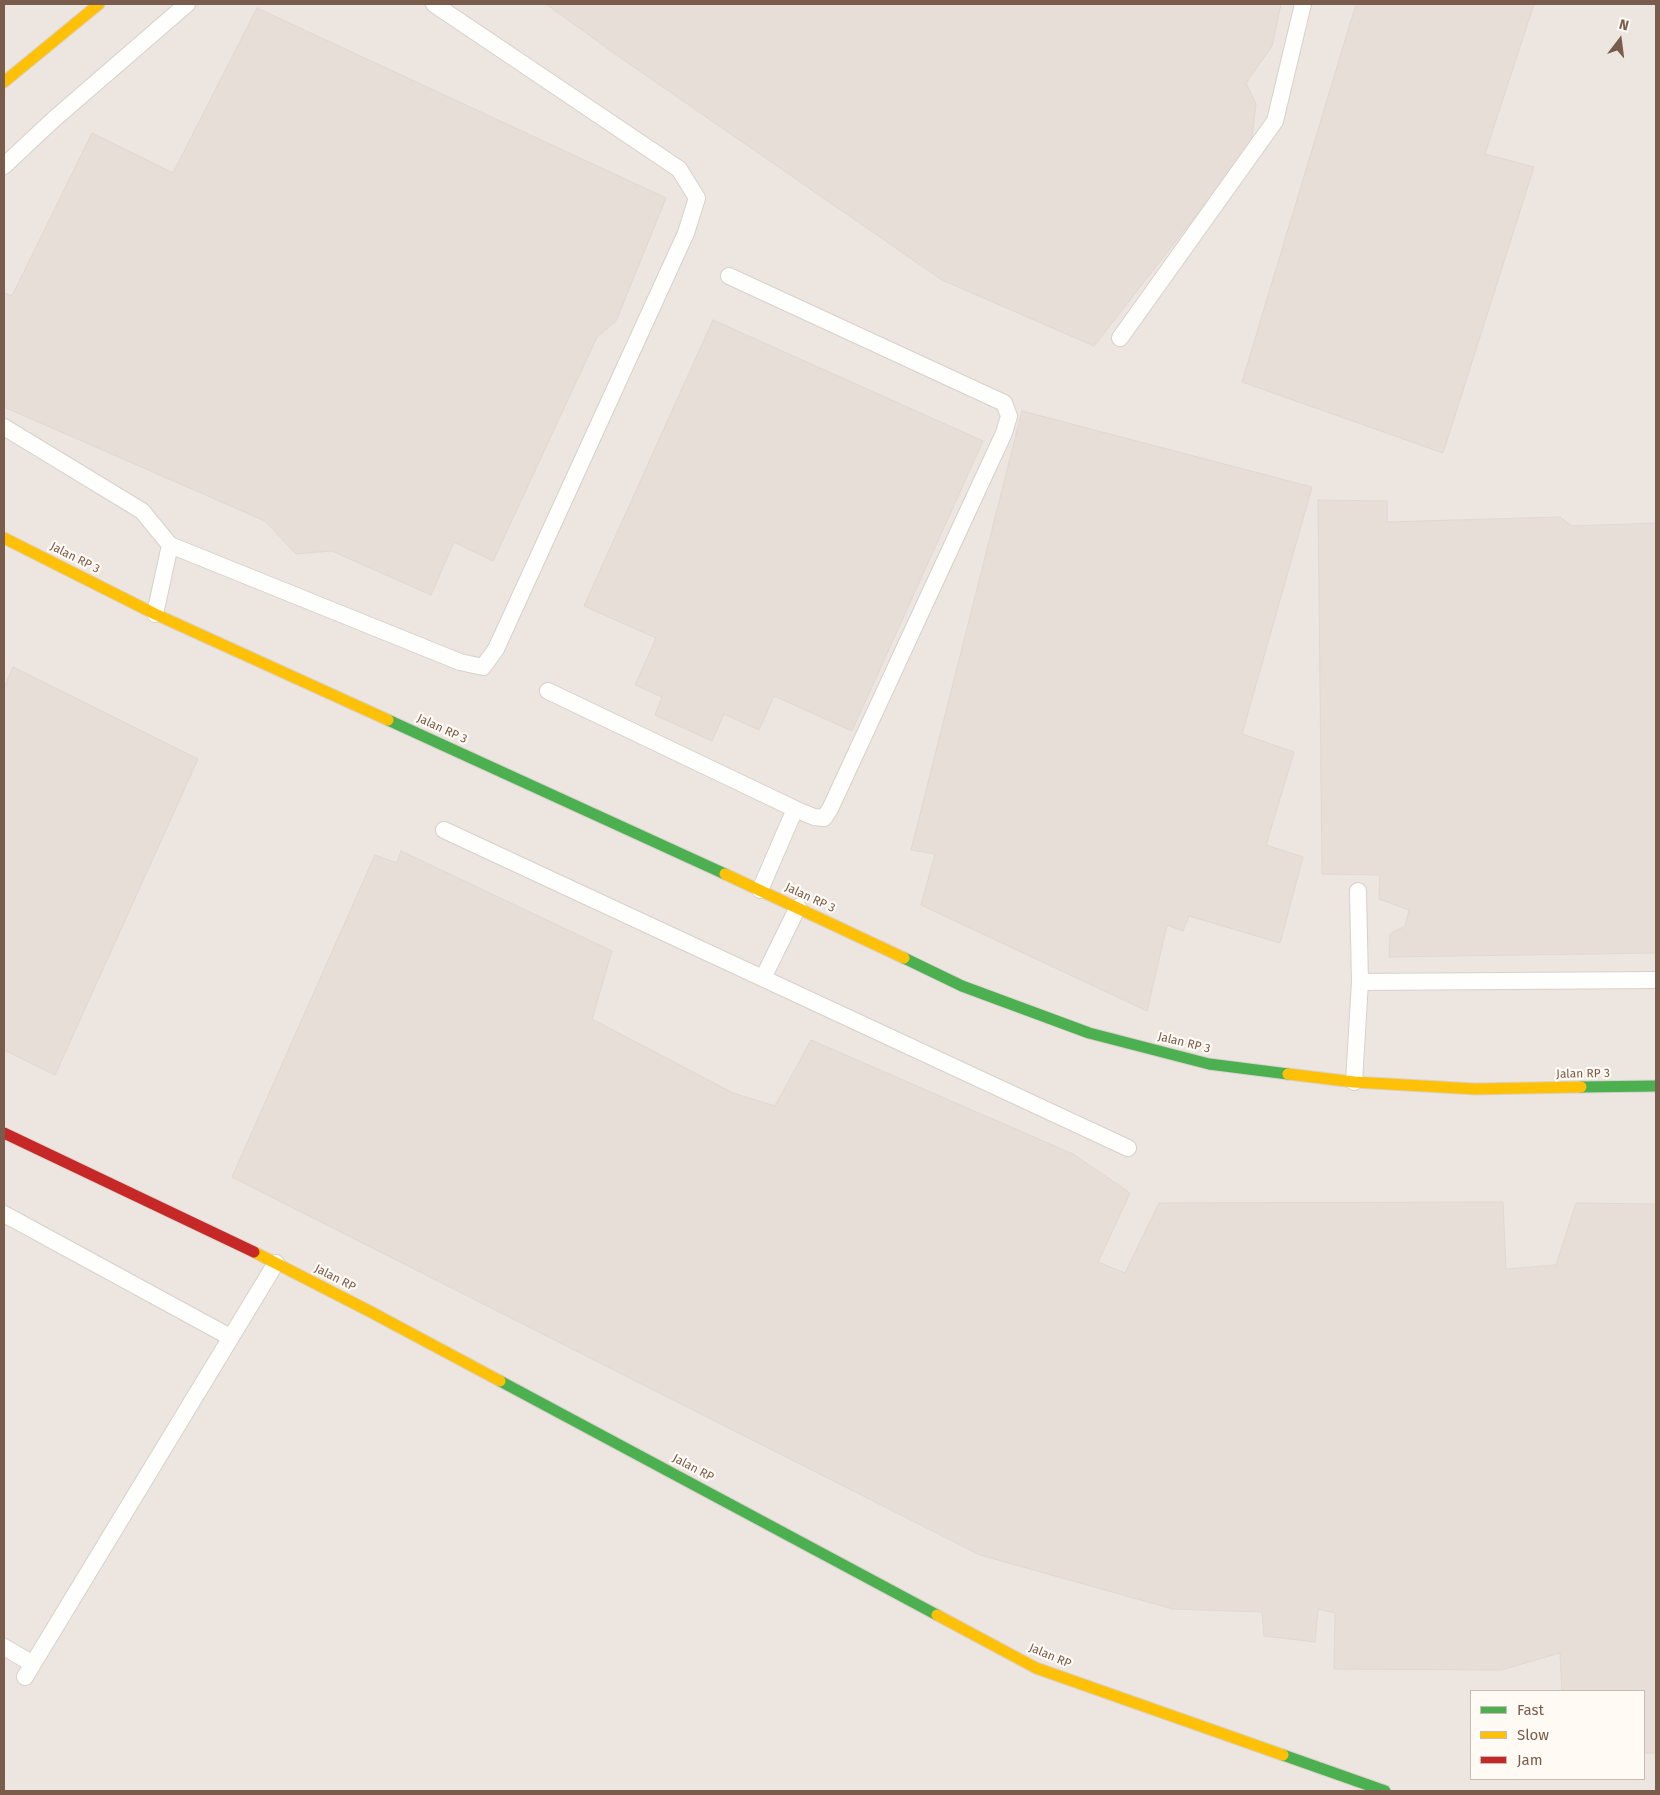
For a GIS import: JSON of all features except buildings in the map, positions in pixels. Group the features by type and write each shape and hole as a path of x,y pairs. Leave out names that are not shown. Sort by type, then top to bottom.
{"street":[{"path":"4,82 99,4"},
{"name":"Jalan RP 3","path":"4,538 155,614 798,907 962,986 1089,1033 1209,1064 1354,1082 1475,1090 1656,1086"},
{"name":"Jalan RP","path":"4,1133 276,1263 371,1312 1036,1668 1385,1791"}],"lane":[{"path":"4,166 53,120 188,4"},
{"path":"4,427 142,511 170,545 460,662 483,667 496,650 686,233 697,198 679,169 434,4"},
{"path":"1120,338 1275,121 1303,4"},
{"path":"548,691 814,818 824,818 830,809 1004,433 1009,416 1004,402 729,276"},
{"path":"155,614 170,545"},
{"path":"760,890 796,809"},
{"path":"444,830 1128,1148"},
{"path":"1354,1082 1360,982 1358,891"},
{"path":"763,978 798,907"},
{"path":"1360,982 1656,980"},
{"path":"4,1214 230,1336"},
{"path":"4,1647 29,1671 230,1336 276,1263"}],"shaded area":[{"path":"4,4 1656,4 1656,1791 4,1791"}],"traffic: fast":[{"path":"388,720 725,874"},
{"path":"904,958 962,986 1089,1033 1209,1064 1288,1074"},
{"path":"1581,1087 1656,1086"},
{"path":"500,1381 937,1615"},
{"path":"1283,1755 1385,1791"}],"traffic: slow":[{"path":"4,82 99,4"},
{"path":"4,538 155,614 388,720"},
{"path":"725,874 904,958"},
{"path":"1288,1074 1354,1082 1475,1089 1581,1087"},
{"path":"254,1252 500,1381"},
{"path":"937,1615 1036,1668 1283,1755"}],"traffic: jam":[{"path":"4,1133 254,1252"}]}
